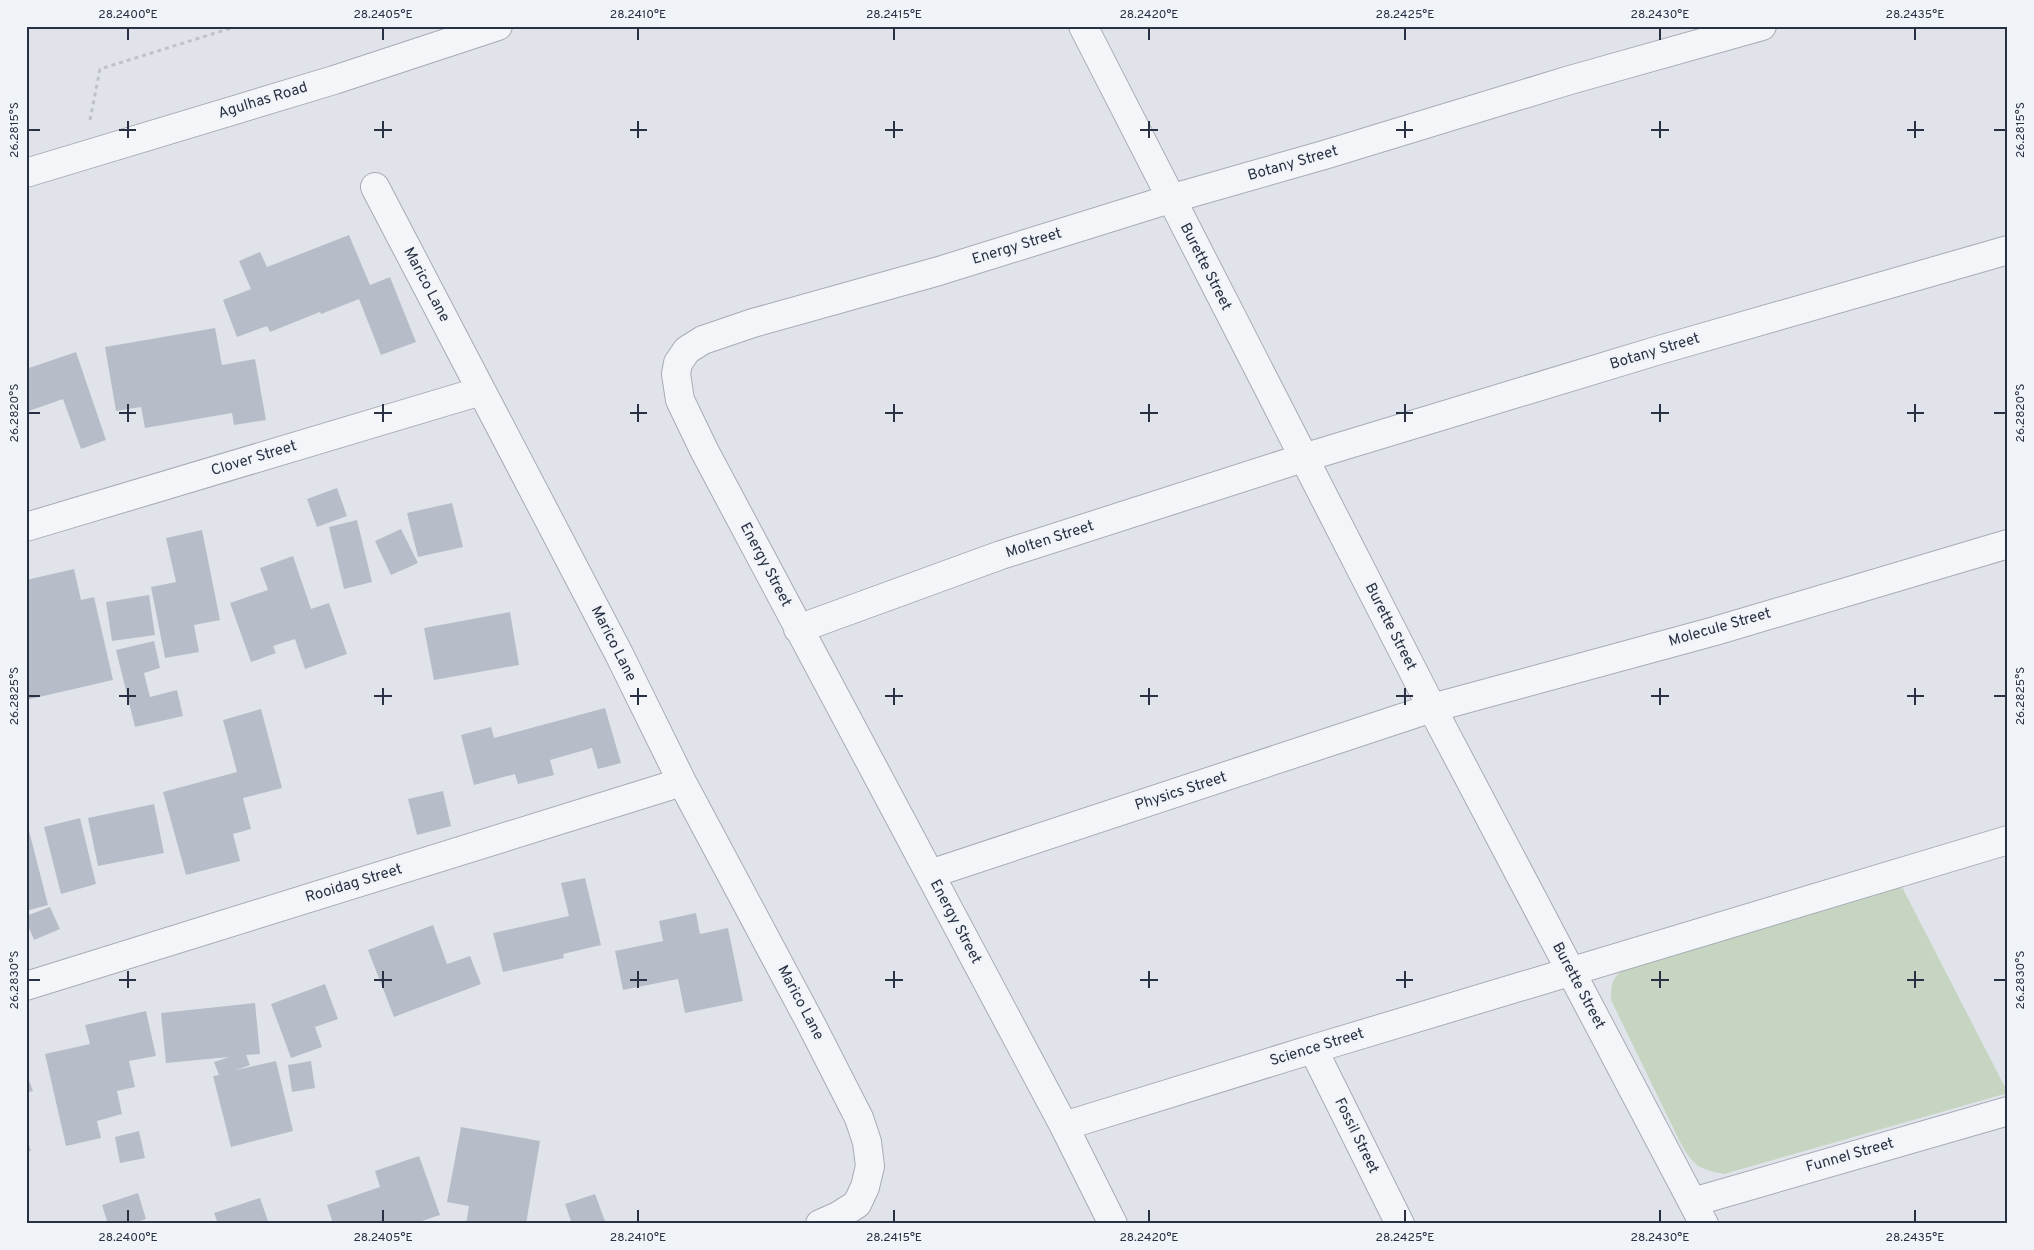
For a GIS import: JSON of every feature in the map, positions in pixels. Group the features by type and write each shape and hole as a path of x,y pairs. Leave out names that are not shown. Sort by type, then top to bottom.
{"street":[{"name":"Agulhas Road","path":"26,173 334,80 498,26"},
{"name":"Burette Street","path":"1083,26 1432,708 1698,1213"},
{"name":"Botany Street","path":"1170,199 1324,155 1570,80 1762,26"},
{"name":"Marico Lane","path":"375,188 619,654 682,782 806,1014 859,1118 867,1142 870,1166 865,1187 856,1204 838,1216 820,1224"},
{"name":"Energy Street","path":"1113,1224 1064,1126 798,629 680,400 677,385 677,369 678,362 687,350 703,340 939,271 1170,199"},
{"name":"Botany Street","path":"1304,458 1675,346 2008,250"},
{"name":"Clover Street","path":"26,527 481,391"},
{"name":"Molten Street","path":"798,629 1001,555 1304,458"},
{"name":"Molecule Street","path":"1432,708 1715,631 2008,544"},
{"name":"Physics Street","path":"930,874 1432,708"},
{"name":"Rooidag Street","path":"26,986 682,782"},
{"path":"1570,972 2008,840"},
{"name":"Science Street","path":"1064,1126 1570,972"},
{"name":"Fossil Street","path":"1313,1049 1400,1224"},
{"name":"Funnel Street","path":"1698,1213 2008,1111"}],"path":[{"path":"71,159 90,121 100,69 238,26"}],"green space":[{"path":"1902,887 2008,1093 1724,1174 1702,1168 1693,1162 1681,1144 1611,1000 1612,984 1616,977 1628,965"}],"building":[{"path":"349,235 370,285 390,277 416,342 381,355 359,299 270,332 267,326 237,337 223,300 251,289 239,261 260,252 267,267"},
{"path":"215,328 222,365 255,359 266,420 234,425 232,413 145,428 141,407 116,411 105,347"},
{"path":"76,352 106,440 81,449 63,399 26,412 26,369"},
{"path":"337,488 347,516 317,527 307,499"},
{"path":"452,503 463,547 418,557 407,513"},
{"path":"357,520 372,582 344,589 329,527"},
{"path":"401,529 418,563 391,575 375,541"},
{"path":"202,530 220,620 194,625 199,652 165,658 151,587 176,582 166,538"},
{"path":"293,556 311,609 329,603 347,654 305,669 295,639 273,646 276,653 251,662 230,603 268,590 260,568"},
{"path":"74,569 81,600 94,597 113,680 26,700 26,580"},
{"path":"149,595 155,635 112,641 106,602"},
{"path":"510,612 519,665 434,680 424,628"},
{"path":"154,641 160,668 144,673 150,697 177,690 183,716 135,727 116,650"},
{"path":"605,708 621,763 598,769 592,748 550,760 554,775 518,784 515,774 474,785 461,735 491,727 494,738"},
{"path":"261,709 282,788 243,798 251,829 233,834 240,861 186,875 163,792 237,772 223,720"},
{"path":"443,791 451,826 417,835 408,799"},
{"path":"154,804 164,853 98,866 88,818"},
{"path":"80,818 96,884 61,894 44,827"},
{"path":"26,819 48,905 26,911"},
{"path":"585,878 601,945 563,954 564,958 503,972 493,933 569,916 561,883"},
{"path":"50,907 60,929 34,940 26,921 26,916"},
{"path":"696,913 700,934 728,928 743,1001 685,1013 678,979 623,990 615,951 663,941 659,921"},
{"path":"433,925 447,964 470,956 481,984 394,1017 368,950"},
{"path":"325,984 338,1019 315,1027 322,1047 291,1058 271,1004"},
{"path":"255,1003 260,1054 246,1055 250,1065 236,1070 276,1061 293,1131 231,1147 213,1076 219,1075 214,1062 229,1057 166,1063 161,1013"},
{"path":"146,1011 156,1056 129,1061 135,1087 117,1091 122,1114 97,1121 101,1138 66,1146 45,1054 90,1044 85,1025"},
{"path":"311,1061 315,1088 292,1092 288,1065"},
{"path":"26,1072 33,1091 26,1093"},
{"path":"461,1127 540,1141 526,1224 466,1224 469,1206 447,1202"},
{"path":"139,1131 145,1158 120,1163 115,1137"},
{"path":"26,1137 31,1151 26,1152"},
{"path":"419,1156 440,1215 413,1224 333,1224 327,1205 380,1187 375,1171"},
{"path":"138,1193 146,1219 131,1224 108,1224 102,1205"},
{"path":"595,1194 606,1224 572,1224 565,1204"},
{"path":"260,1198 269,1224 218,1224 214,1213"}]}
